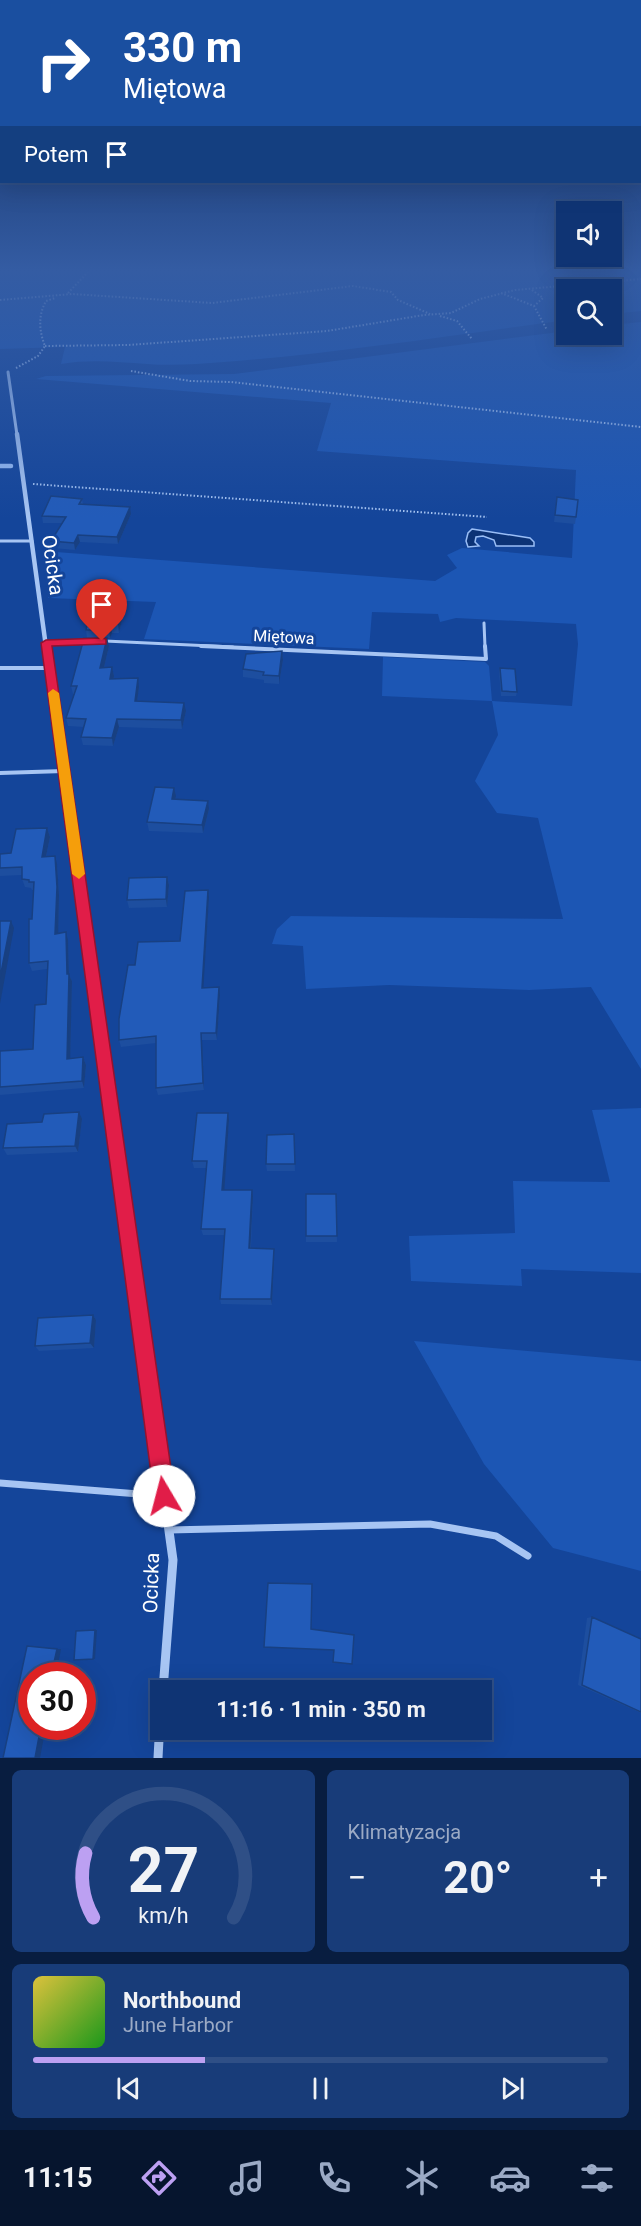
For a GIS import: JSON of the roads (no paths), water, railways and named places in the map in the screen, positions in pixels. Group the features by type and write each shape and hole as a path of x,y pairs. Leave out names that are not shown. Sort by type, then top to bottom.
{"street":[{"name":"Ocicka","path":"8,372 173,1560 164,1680"},
{"path":"158,1758 159,1740"}],"lane":[{"path":"0,541 32,541"},
{"name":"Miętowa","path":"102,641 486,659 484,623"},
{"path":"46,643 91,642"},
{"path":"0,668 50,668"},
{"path":"0,773 64,771"},
{"path":"0,1483 164,1496"},
{"path":"169,1530 430,1524 496,1536 528,1556"}],"waterway":[{"path":"0,466 11,466"}]}
